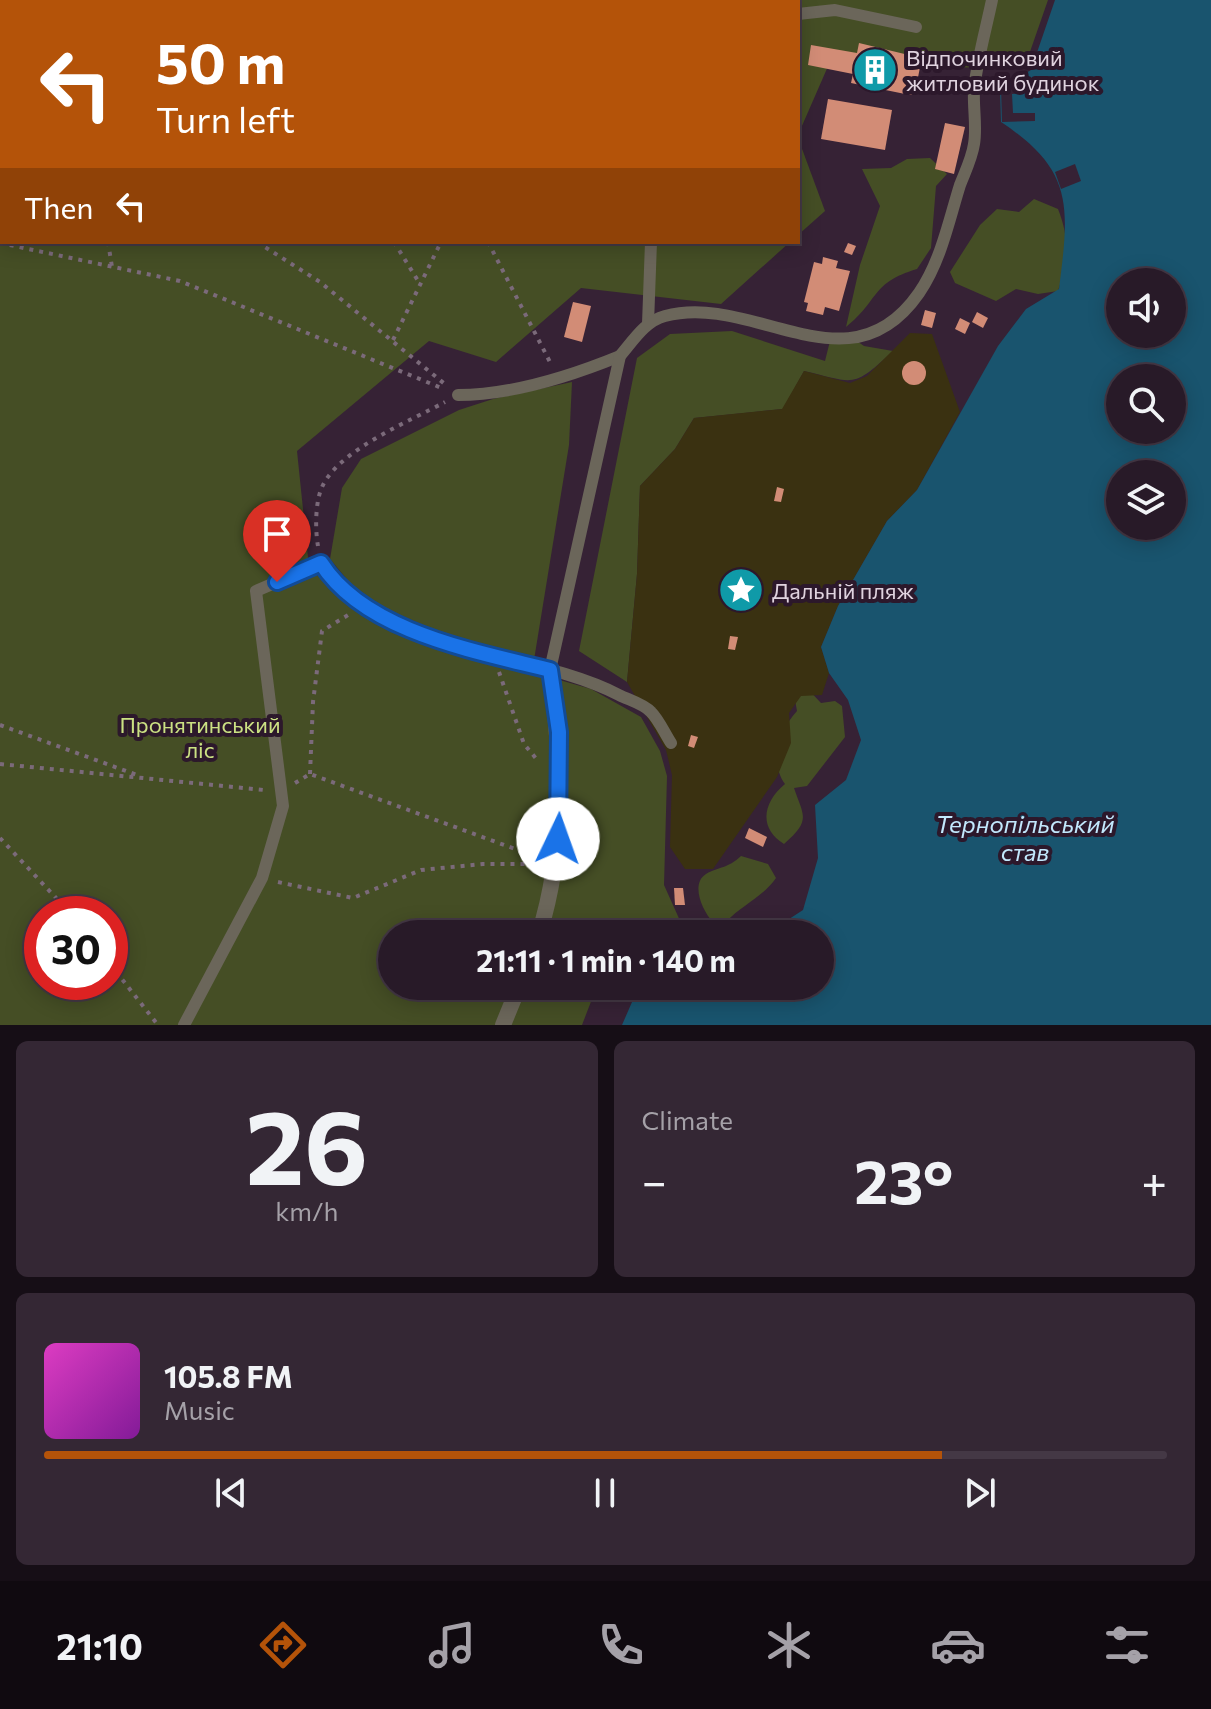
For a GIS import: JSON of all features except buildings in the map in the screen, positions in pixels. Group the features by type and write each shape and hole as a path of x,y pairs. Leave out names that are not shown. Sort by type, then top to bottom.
{"street":[{"path":"542,920 556,864 560,788 559,732 550,670"},
{"path":"503,1025 513,1000"}],"lane":[{"path":"550,670 620,356 648,324 665,316 693,314 822,338 866,337 889,325 919,293 930,272 974,145 974,90 992,0"},
{"path":"800,14 835,10 916,27"},
{"path":"648,324 651,244"},
{"path":"458,395 529,385 620,356"},
{"path":"184,1025 262,878 283,806 256,591 321,563 333,582 361,607 394,622 493,655 593,681 651,711 671,743"}],"path":[{"path":"5,244 180,281 458,395"},
{"path":"108,244 112,267"},
{"path":"260,244 320,282 458,395"},
{"path":"395,244 420,284"},
{"path":"393,340 440,244"},
{"path":"489,244 558,377"},
{"path":"321,563 317,542 322,485 365,446 458,395"},
{"path":"310,774 313,702 322,631 361,607"},
{"path":"493,655 524,744 560,788"},
{"path":"0,725 144,778"},
{"path":"0,764 281,791 310,774"},
{"path":"310,774 556,864"},
{"path":"0,838 54,896"},
{"path":"262,878 353,898 421,870 483,864 556,864"},
{"path":"128,987 158,1025"}],"green space":[{"name":"Пронятинський ліс","path":"800,0 1048,0 1024,69 829,64 800,130"},
{"path":"800,143 825,211 800,233"},
{"path":"930,158 947,174 936,186 931,248 917,269 883,286 846,327 860,265 880,206 862,169 891,168 907,159"},
{"path":"1034,199 1058,209 1062,220 1066,250 1058,291 1038,294 1016,289 996,301 955,283 950,272 980,225 997,209 1019,212"},
{"name":"Пронятинський ліс","path":"0,244 788,244 721,304 581,288 496,362 429,341 297,451 309,567 357,612 440,646 591,689 641,717 660,751 667,776 664,885 680,920 378,920 378,1000 592,1000 582,1025 0,1025"},
{"path":"732,331 825,361 830,341 851,337 864,346 893,351 869,372 853,380 804,371 783,409 694,418 675,449 640,486 637,574 627,682 579,651 637,358 670,334"},
{"path":"572,382 569,445 534,660 447,635 364,600 330,559 342,488 361,459 459,410 493,399"},
{"path":"805,686 821,703 835,701 842,706 845,737 807,786 794,788 803,818 798,829 784,844 770,830 766,815 772,799 785,784 778,766 779,746 786,727 797,711 794,694"},
{"path":"741,856 768,864 776,878 728,920 711,920 698,891 701,878"}],"sand":[{"name":"Дальній пляж","path":"910,333 932,334 960,412 917,490 887,521 838,606 821,647 829,673 822,695 801,696 789,713 791,743 777,777 713,869 685,869 670,847 672,775 666,750 627,682 637,574 640,486 675,449 694,418 782,409 804,371 850,383 867,376"}],"water":[{"name":"Тернопільський став","path":"1055,0 1211,0 1211,1025 622,1025 633,1000 834,1000 834,920 788,920 803,910 818,858 815,805 846,780 861,740 848,700 829,673 821,647 838,606 887,521 917,490 998,346 1026,309 1059,289 1065,236 1062,194 1055,175 1043,157 1001,122 1000,88 1031,70"}],"pier":[{"path":"1035,87 1035,92 1012,94 1013,113 1035,113 1035,121 1002,122 1001,88"},
{"path":"1075,164 1081,181 1061,189 1055,172"}],"place":[{"name":"Відпочинковий житловий будинок","path":"875,70"},
{"name":"Дальній пляж","path":"741,590"}],"route":[{"path":"277,582 321,563 333,582 361,607 446,641 550,670 559,732 558,839"}]}
